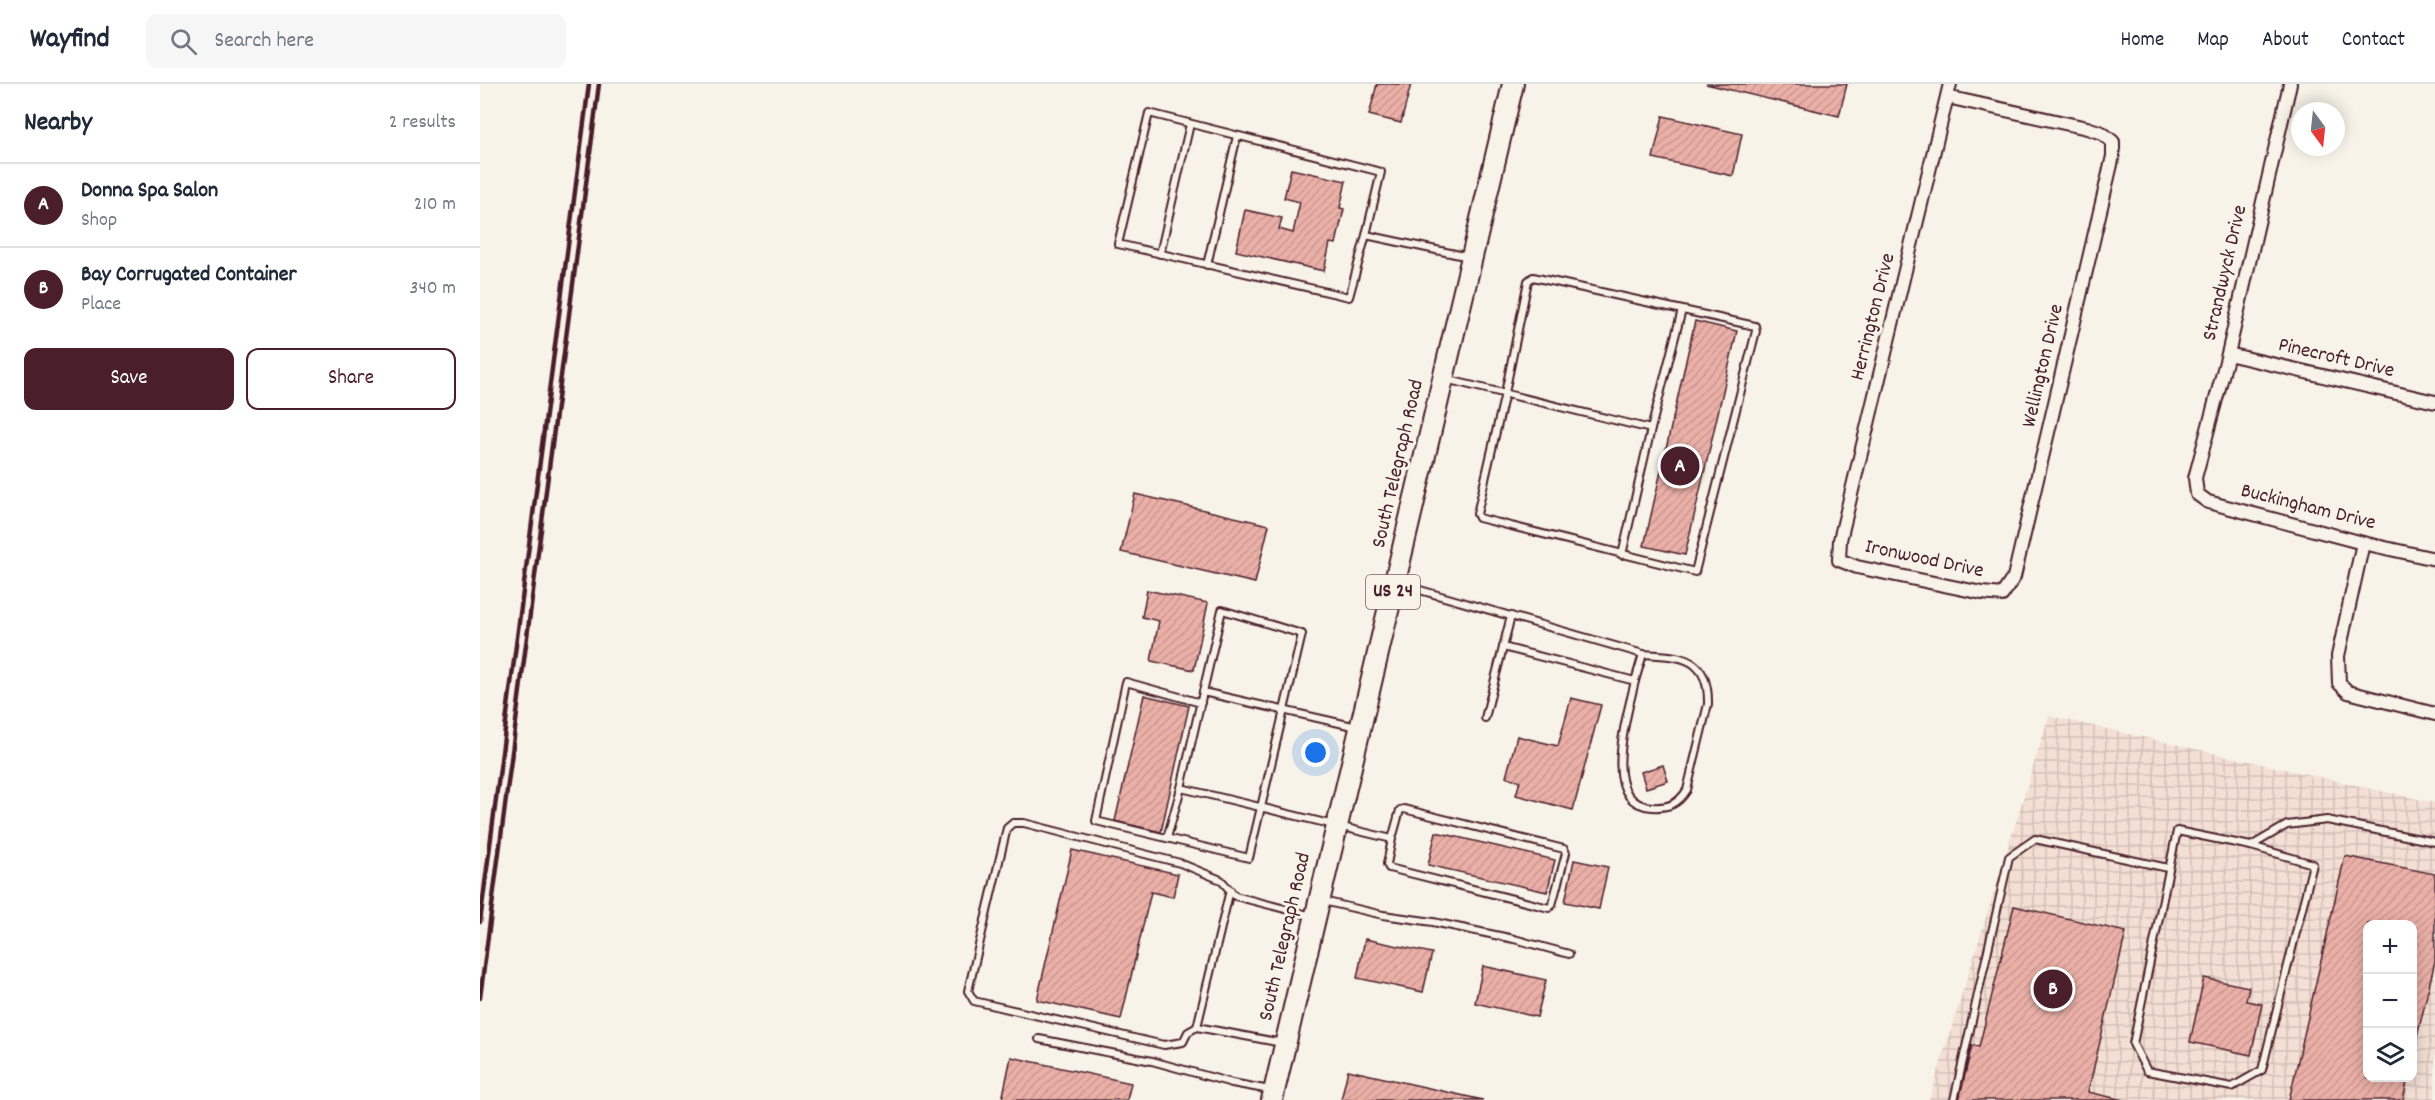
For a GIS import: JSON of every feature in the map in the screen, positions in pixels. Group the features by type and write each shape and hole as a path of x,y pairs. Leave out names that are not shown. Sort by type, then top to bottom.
{"main road":[{"name":"South Telegraph Road","path":"1273,1095 1513,84"}],"street":[{"name":"Strandwyck Drive","path":"2198,469 2228,354 2290,84"},
{"name":"Wellington Drive","path":"1948,90 2087,128 2102,133 2113,142 2113,156 2014,577 2002,594"},
{"name":"Herrington Drive","path":"1839,560 1840,540 1948,90"},
{"name":"Pinecroft Drive","path":"2228,354 2435,402"},
{"name":"Buckingham Drive","path":"2198,469 2195,478 2198,494 2208,502 2363,543 2435,559"},
{"path":"2363,543 2338,656 2339,683 2348,692 2435,714"},
{"name":"Ironwood Drive","path":"1839,560 1857,567 1982,593 2002,594"}],"lane":[{"path":"1149,113 1190,124 1381,172 1349,297 1118,244 1149,113"},
{"path":"1160,254 1190,124"},
{"path":"1207,265 1237,136"},
{"path":"1366,235 1472,257"},
{"path":"1530,278 1755,326 1756,331 1698,570 1693,572 1479,518 1477,514 1505,393 1530,278"},
{"path":"1622,555 1651,429 1682,310"},
{"path":"1444,378 1651,429"},
{"path":"1395,583 1643,654 1676,656 1691,660 1702,674 1708,691 1705,714 1686,790 1679,801 1667,806 1640,806 1627,794 1620,781 1619,760 1635,681 1643,654"},
{"path":"1167,838 1181,789 1201,703 1222,610 1302,634 1249,858 1096,821 1126,682 1201,703"},
{"path":"1485,718 1511,616"},
{"path":"1503,647 1635,681"},
{"path":"1203,692 1360,728"},
{"path":"1181,789 1392,839"},
{"path":"1404,808 1564,849 1566,853 1552,905 1549,908 1389,868 1387,864 1392,839 1400,810 1404,808"},
{"path":"2251,846 2287,825 2326,820 2435,843"},
{"path":"1285,1043 1197,1027 1188,1032 1183,1042 1164,1046 974,1001 968,991 1007,828 1013,823 1023,823 1180,863 1221,880 1235,896 1433,922 1514,939 1569,954"},
{"path":"2177,831 2251,846 2313,864 2262,1070 2232,1087 2147,1071 2133,1044 2168,868 2177,831"},
{"path":"1954,1100 2009,856 2036,839 2168,868"},
{"path":"1197,1027 1230,890"},
{"path":"1039,1039 1152,1061 1273,1095"}],"shaded area":[{"path":"2049,716 2435,803 2435,1100 1929,1100"}],"building":[{"path":"1377,84 1411,84 1401,123 1369,115"},
{"path":"1706,84 1847,84 1839,116"},
{"path":"1663,116 1742,134 1733,176 1653,158"},
{"path":"1291,169 1346,181 1340,208 1344,209 1336,244 1330,243 1324,271 1236,251 1245,210 1282,218 1279,229 1293,233 1300,202 1284,198"},
{"path":"1695,321 1737,331 1685,555 1644,546"},
{"path":"1135,494 1269,525 1255,583 1121,552"},
{"path":"1147,590 1208,603 1194,670 1151,661 1159,621 1142,617"},
{"path":"1144,695 1189,706 1161,832 1115,821"},
{"path":"1571,698 1601,705 1573,810 1516,795 1520,781 1506,777 1517,736 1558,746"},
{"path":"1663,765 1668,781 1646,788 1641,772"},
{"path":"1436,832 1555,860 1547,892 1428,865"},
{"path":"1072,850 1178,874 1173,897 1151,892 1121,1019 1037,1000"},
{"path":"2345,856 2435,874 2435,961 2417,1037 2417,920 2363,920 2363,1082 2407,1082 2403,1100 2289,1100"},
{"path":"1574,860 1608,867 1599,909 1565,902"},
{"path":"2014,906 2126,932 2088,1092 2123,1100 1959,1100 1972,1045 1979,1047"},
{"path":"1365,939 1432,953 1423,992 1357,978"},
{"path":"1483,966 1546,980 1537,1017 1475,1003"},
{"path":"2204,978 2249,987 2246,1001 2262,1004 2251,1055 2190,1042"},
{"path":"1011,1057 1131,1083 1127,1100 1002,1100"},
{"path":"1348,1070 1483,1100 1341,1100"}],"railway":[{"path":"480,922 589,84"},
{"path":"480,998 599,84"}],"place":[{"name":"Donna Spa Salon","path":"1680,466"},
{"name":"Bay Corrugated Container","path":"2053,989"}]}
